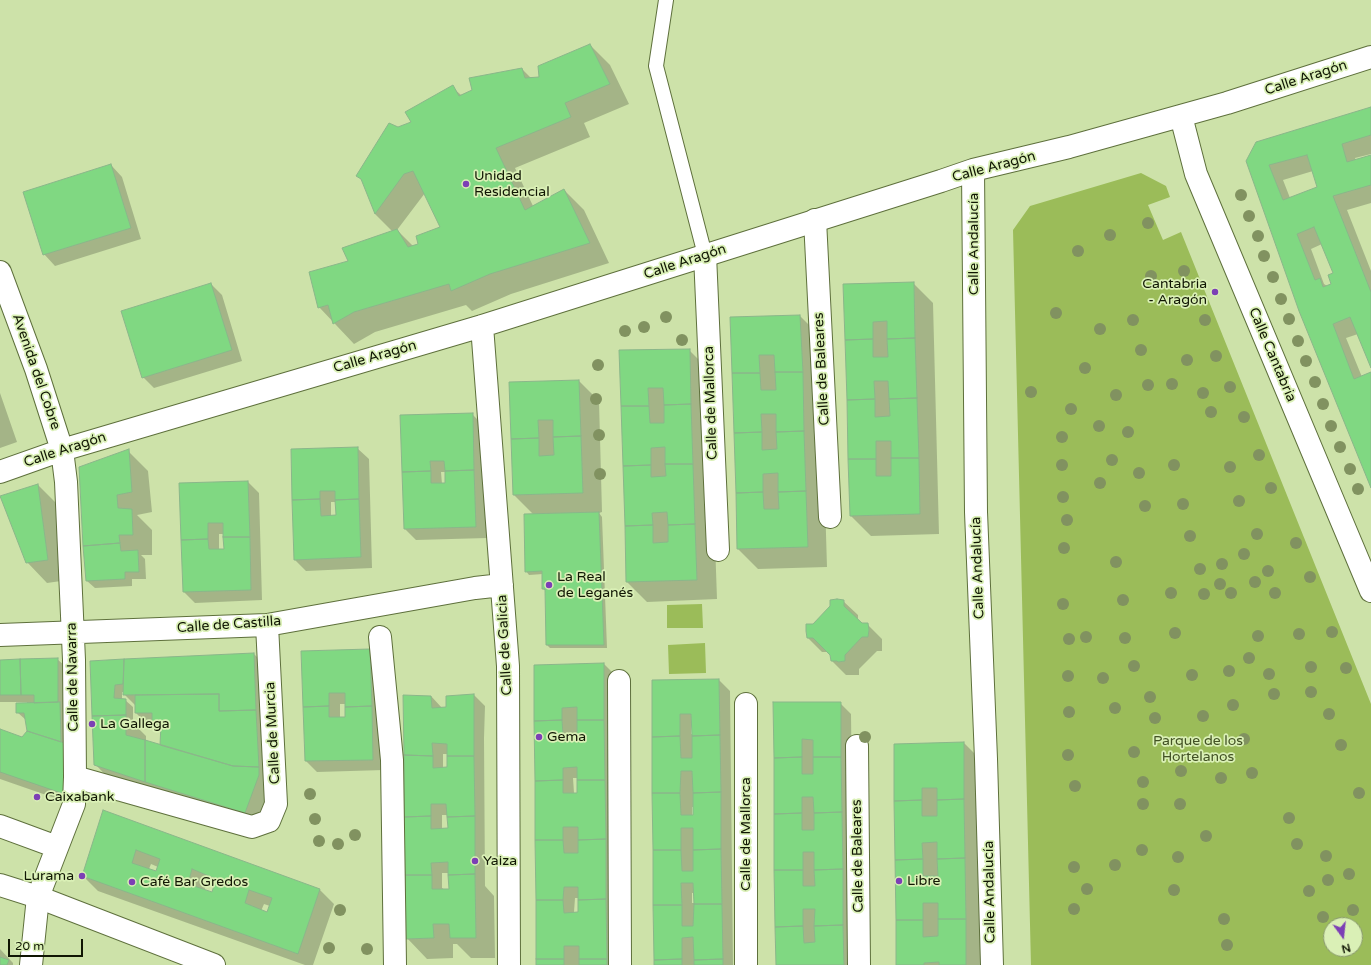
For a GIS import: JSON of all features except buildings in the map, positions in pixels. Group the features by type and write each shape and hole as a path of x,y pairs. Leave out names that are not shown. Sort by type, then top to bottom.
{"street":[{"name":"Calle Aragón","path":"0,472 62,450 482,326 973,170 1068,147 1227,103 1371,57"},
{"name":"Calle Cantabria","path":"1181,116 1196,174 1371,591"},
{"name":"Calle Andalucía","path":"973,170 976,512 986,753 992,965"},
{"name":"Calle de Baleares","path":"815,220 830,517"},
{"name":"Calle de Mallorca","path":"705,255 718,550"},
{"name":"Avenida del Cobre","path":"0,272 36,369 62,450"},
{"name":"Calle de Galicia","path":"482,326 508,666 509,965"},
{"name":"Calle de Navarra","path":"31,965 38,897 74,804 74,660 66,482 62,450"},
{"name":"Calle de Castilla","path":"0,635 267,625 502,585"},
{"name":"Calle de Murcia","path":"75,777 252,826 269,821 276,804 267,625"},
{"path":"380,637 392,760 395,965"},
{"path":"619,681 620,965"},
{"name":"Calle de Mallorca","path":"746,704 746,965"},
{"name":"Calle de Baleares","path":"857,746 860,965"},
{"path":"0,826 57,847"},
{"path":"0,885 38,897 214,965"}],"lane":[{"path":"666,0 656,66 705,255"}],"green space":[{"name":"Parque de los Hortelanos","path":"1141,173 1166,186 1170,197 1148,205 1163,240 1181,232 1371,704 1371,965 1031,965 1013,230 1030,206"},
{"path":"702,604 703,628 667,628 667,605"},
{"path":"705,643 706,673 669,674 668,645"}],"place":[{"name":"Unidad Residencial","path":"466,184"},
{"name":"Cantabria - Aragón","path":"1215,292"},
{"name":"La Real de Leganés","path":"549,585"},
{"name":"La Gallega","path":"92,724"},
{"name":"Gema","path":"539,737"},
{"name":"Caixabank","path":"37,797"},
{"name":"Yaiza","path":"475,861"},
{"name":"Lurama","path":"82,876"},
{"name":"Libre","path":"899,881"},
{"name":"Café Bar Gredos","path":"132,882"}]}
